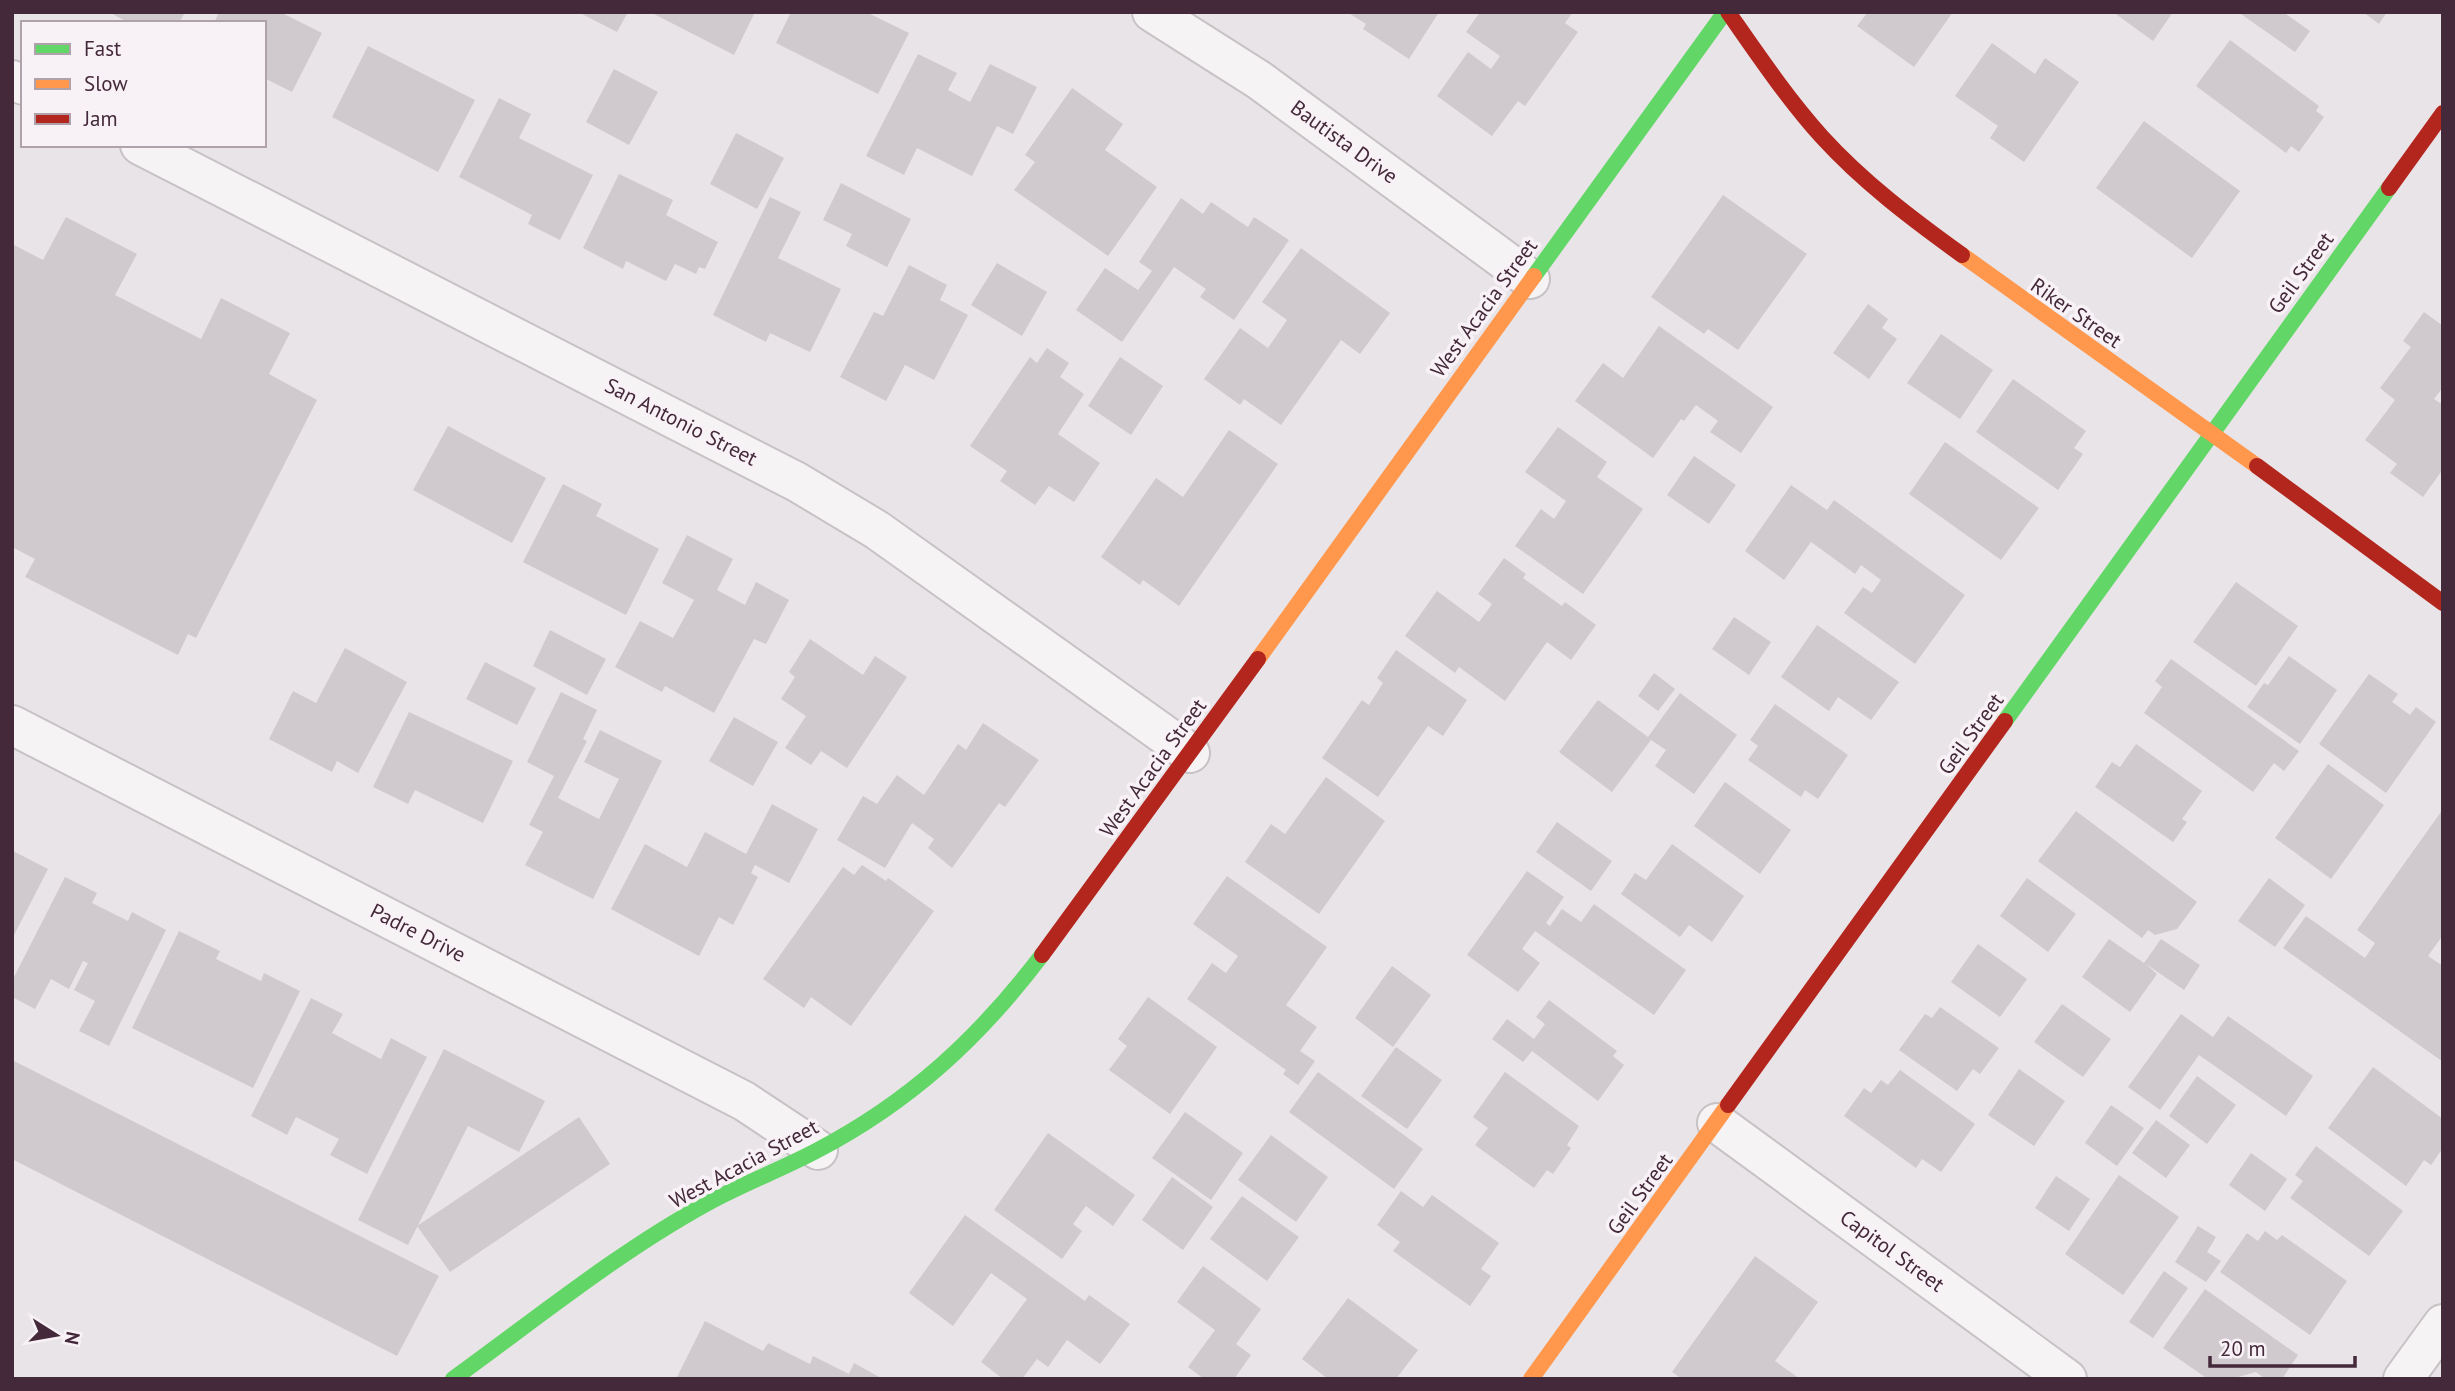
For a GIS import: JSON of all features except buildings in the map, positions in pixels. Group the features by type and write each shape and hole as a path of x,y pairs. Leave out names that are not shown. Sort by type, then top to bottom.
{"street":[{"name":"Bautista Drive","path":"1152,12 1259,80 1530,279"},
{"name":"West Acacia Street","path":"453,1379 620,1258 706,1204 818,1150 917,1089 971,1038 1023,979 1076,910 1530,279 1726,12"},
{"name":"Riker Street","path":"1726,12 1788,97 1822,138 1903,213 2212,433 2443,603"},
{"name":"Geil Street","path":"1531,1379 2443,113"},
{"name":"San Antonio Street","path":"144,147 797,482 877,530 1190,753"},
{"name":"Padre Drive","path":"12,725 744,1101 818,1150"},
{"name":"Capitol Street","path":"1717,1123 2067,1379"},
{"path":"2403,1379 2443,1324"}],"traffic: fast":[{"path":"1534,276 1725,12"},
{"path":"2005,721 2389,188"},
{"path":"453,1379 577,1287 673,1223 816,1151 882,1111 941,1066 968,1041 1042,955"}],"traffic: slow":[{"path":"1962,255 2257,466"},
{"path":"1258,659 1534,276"},
{"path":"1531,1379 1728,1105"}],"traffic: jam":[{"path":"1728,12 1785,92 1838,154 1889,199 1962,255"},
{"path":"2389,188 2443,113"},
{"path":"2257,466 2443,603"},
{"path":"1042,955 1258,659"},
{"path":"1728,1105 2005,721"}]}
